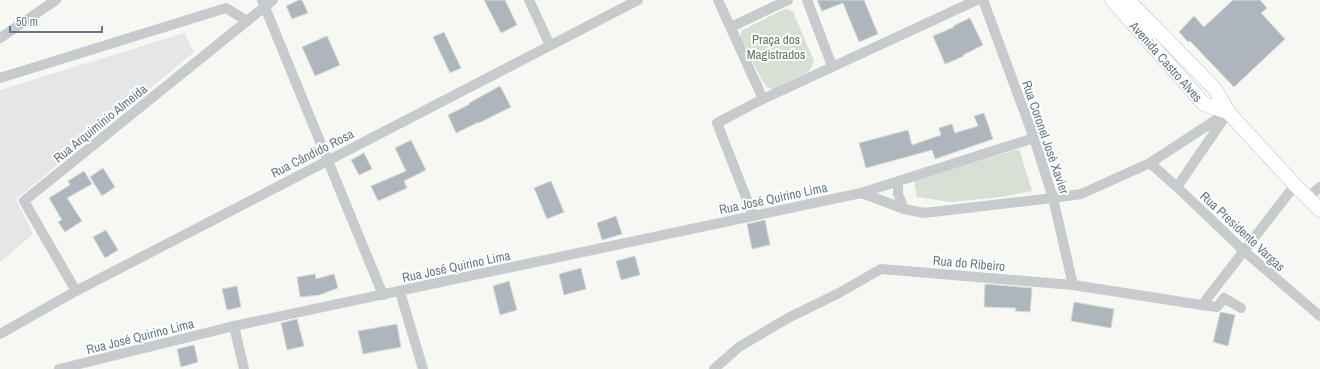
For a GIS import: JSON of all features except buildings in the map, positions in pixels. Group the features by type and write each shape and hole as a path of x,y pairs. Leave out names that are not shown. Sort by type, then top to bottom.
{"street":[{"path":"0,38 56,0"},
{"path":"529,0 550,45"},
{"name":"Rua Cândido Rosa","path":"0,334 76,291 638,0"},
{"path":"718,0 763,99"},
{"path":"731,27 788,0"},
{"path":"807,0 832,66"},
{"path":"753,215 717,123 832,66 977,0"},
{"name":"Rua Coronel José Xavier","path":"983,0 1034,138 1053,198 1073,285"},
{"name":"Avenida Castro Alves","path":"1112,0 1204,104 1228,112"},
{"name":"Avenida Castro Alves","path":"1128,0 1215,89 1228,112 1320,210"},
{"path":"267,2 328,160 383,295"},
{"name":"Rua Arquimínio Almeida","path":"76,291 24,201 247,21 267,2"},
{"path":"0,78 226,8 247,21"},
{"path":"1177,186 1228,112"},
{"name":"Rua José Quirino Lima","path":"861,193 878,198 904,209 924,213 1081,194 1150,163 1228,112"},
{"name":"Rua José Quirino Lima","path":"59,369 234,326 861,193 1034,138"},
{"name":"Rua Presidente Vargas","path":"1150,163 1177,186 1244,251 1320,316"},
{"path":"898,182 898,194 904,209"},
{"path":"1202,306 1295,185"},
{"path":"1308,197 1320,187"},
{"name":"Rua do Ribeiro","path":"714,369 739,347 788,318 839,293 881,269 1073,285 1202,306 1217,307 1224,298 1241,308"},
{"path":"400,292 423,369"},
{"path":"234,326 244,369"}],"shaded area":[{"path":"184,33 194,52 16,199 33,234 0,262 0,90"}],"green space":[{"name":"Praça dos Magistrados","path":"787,9 793,12 814,61 808,72 774,89 768,88 763,82 740,37 741,31 782,10"},
{"path":"1019,149 1032,191 1001,197 951,202 917,197 914,180"}]}
